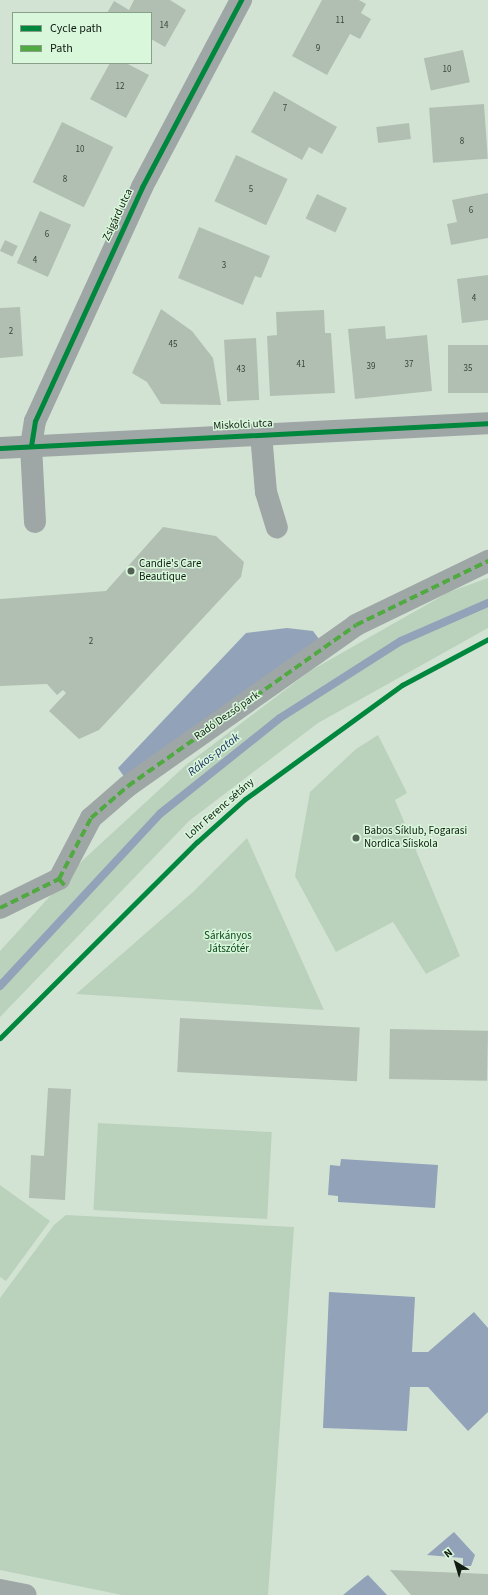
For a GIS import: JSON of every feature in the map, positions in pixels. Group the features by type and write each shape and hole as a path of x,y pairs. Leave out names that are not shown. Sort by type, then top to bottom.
{"street":[{"name":"Zsigárd utca","path":"35,522 31,446 35,421 142,187 241,0"},
{"name":"Miskolci utca","path":"0,448 488,423"},
{"path":"261,434 266,492 277,527"},
{"name":"Radó Dezső park","path":"0,908 62,882 91,818 128,786 356,625 488,561"},
{"path":"0,1590 26,1595"}],"green space":[{"path":"488,578 488,628 318,723 189,821 0,1017 0,951 83,860 186,765 310,671 449,592"},
{"name":"Babos Síklub, Fogarasi Nordica Síiskola","path":"378,735 407,793 395,800 460,956 426,974 393,922 336,952 295,876 310,792 356,749"},
{"name":"Sárkányos Játszótér","path":"247,838 324,1010 76,994 193,892"},
{"path":"98,1123 272,1132 267,1219 93,1210"},
{"path":"0,1185 50,1221 6,1281 0,1277"},
{"path":"66,1215 294,1227 268,1595 122,1595 0,1570 0,1298 54,1225"}],"water":[{"path":"287,628 313,631 319,639 125,778 118,768 246,633"},
{"path":"341,1159 438,1165 435,1208 338,1202 338,1196 328,1195 330,1165 340,1166"},
{"path":"329,1292 415,1297 412,1352 428,1352 474,1312 488,1328 488,1412 468,1431 428,1387 410,1387 407,1431 323,1428"},
{"path":"454,1532 475,1555 471,1566 463,1566 463,1558 427,1555"},
{"path":"368,1575 387,1595 343,1595 365,1577"}],"building":[{"path":"134,0 170,0 186,10 165,47 152,40 152,12 108,12 114,1 129,10"},
{"path":"322,0 359,0 366,4 361,13 371,19 360,39 350,34 327,75 292,56"},
{"path":"463,50 470,82 431,91 424,58"},
{"path":"109,64 128,64 149,75 126,118 90,99"},
{"path":"274,91 337,127 322,154 309,147 302,160 251,132"},
{"path":"484,104 488,159 433,163 429,108"},
{"path":"62,122 113,147 84,207 33,182"},
{"path":"409,123 411,139 378,143 376,127"},
{"path":"236,155 288,179 266,225 214,201"},
{"path":"488,193 488,238 451,245 447,224 457,222 452,200"},
{"path":"317,194 347,208 335,232 306,218"},
{"path":"40,211 71,225 48,277 17,263"},
{"path":"199,227 270,256 261,278 255,276 243,305 178,278"},
{"path":"5,240 18,246 13,257 0,251"},
{"path":"488,275 488,320 462,323 457,279"},
{"path":"20,307 23,356 0,358 0,308"},
{"path":"161,309 192,331 213,358 221,405 161,404 147,382 132,373"},
{"path":"324,310 325,333 331,333 335,393 270,396 267,336 277,335 276,312"},
{"path":"385,326 386,339 427,335 432,391 355,399 348,329"},
{"path":"256,338 259,400 227,402 224,340"},
{"path":"448,345 488,345 488,393 448,393"},
{"path":"163,527 216,536 244,562 241,577 99,730 79,739 49,711 66,693 63,690 57,695 47,684 0,686 0,599 106,591"},
{"path":"180,1018 360,1027 357,1081 177,1072"},
{"path":"390,1029 488,1031 487,1081 389,1079"},
{"path":"48,1088 71,1089 65,1200 29,1198 31,1155 44,1156"},
{"path":"390,1570 488,1574 488,1595 411,1595"}],"waterway":[{"name":"Rákos-patak","path":"0,986 161,813 280,718 401,641 488,603"}],"marked path":[{"path":"0,908 59,879 91,818 128,786 356,625 488,561"},
{"path":"59,879 65,886"}],"cycle path":[{"path":"31,446 35,421 142,187 241,0"},
{"path":"0,448 488,423"},
{"name":"Lohr Ferenc sétány","path":"0,1038 197,842 245,799 402,685 488,639"}],"place":[{"name":"Candie's Care Beautique","path":"131,571"},
{"name":"Babos Síklub, Fogarasi Nordica Síiskola","path":"356,838"}]}
